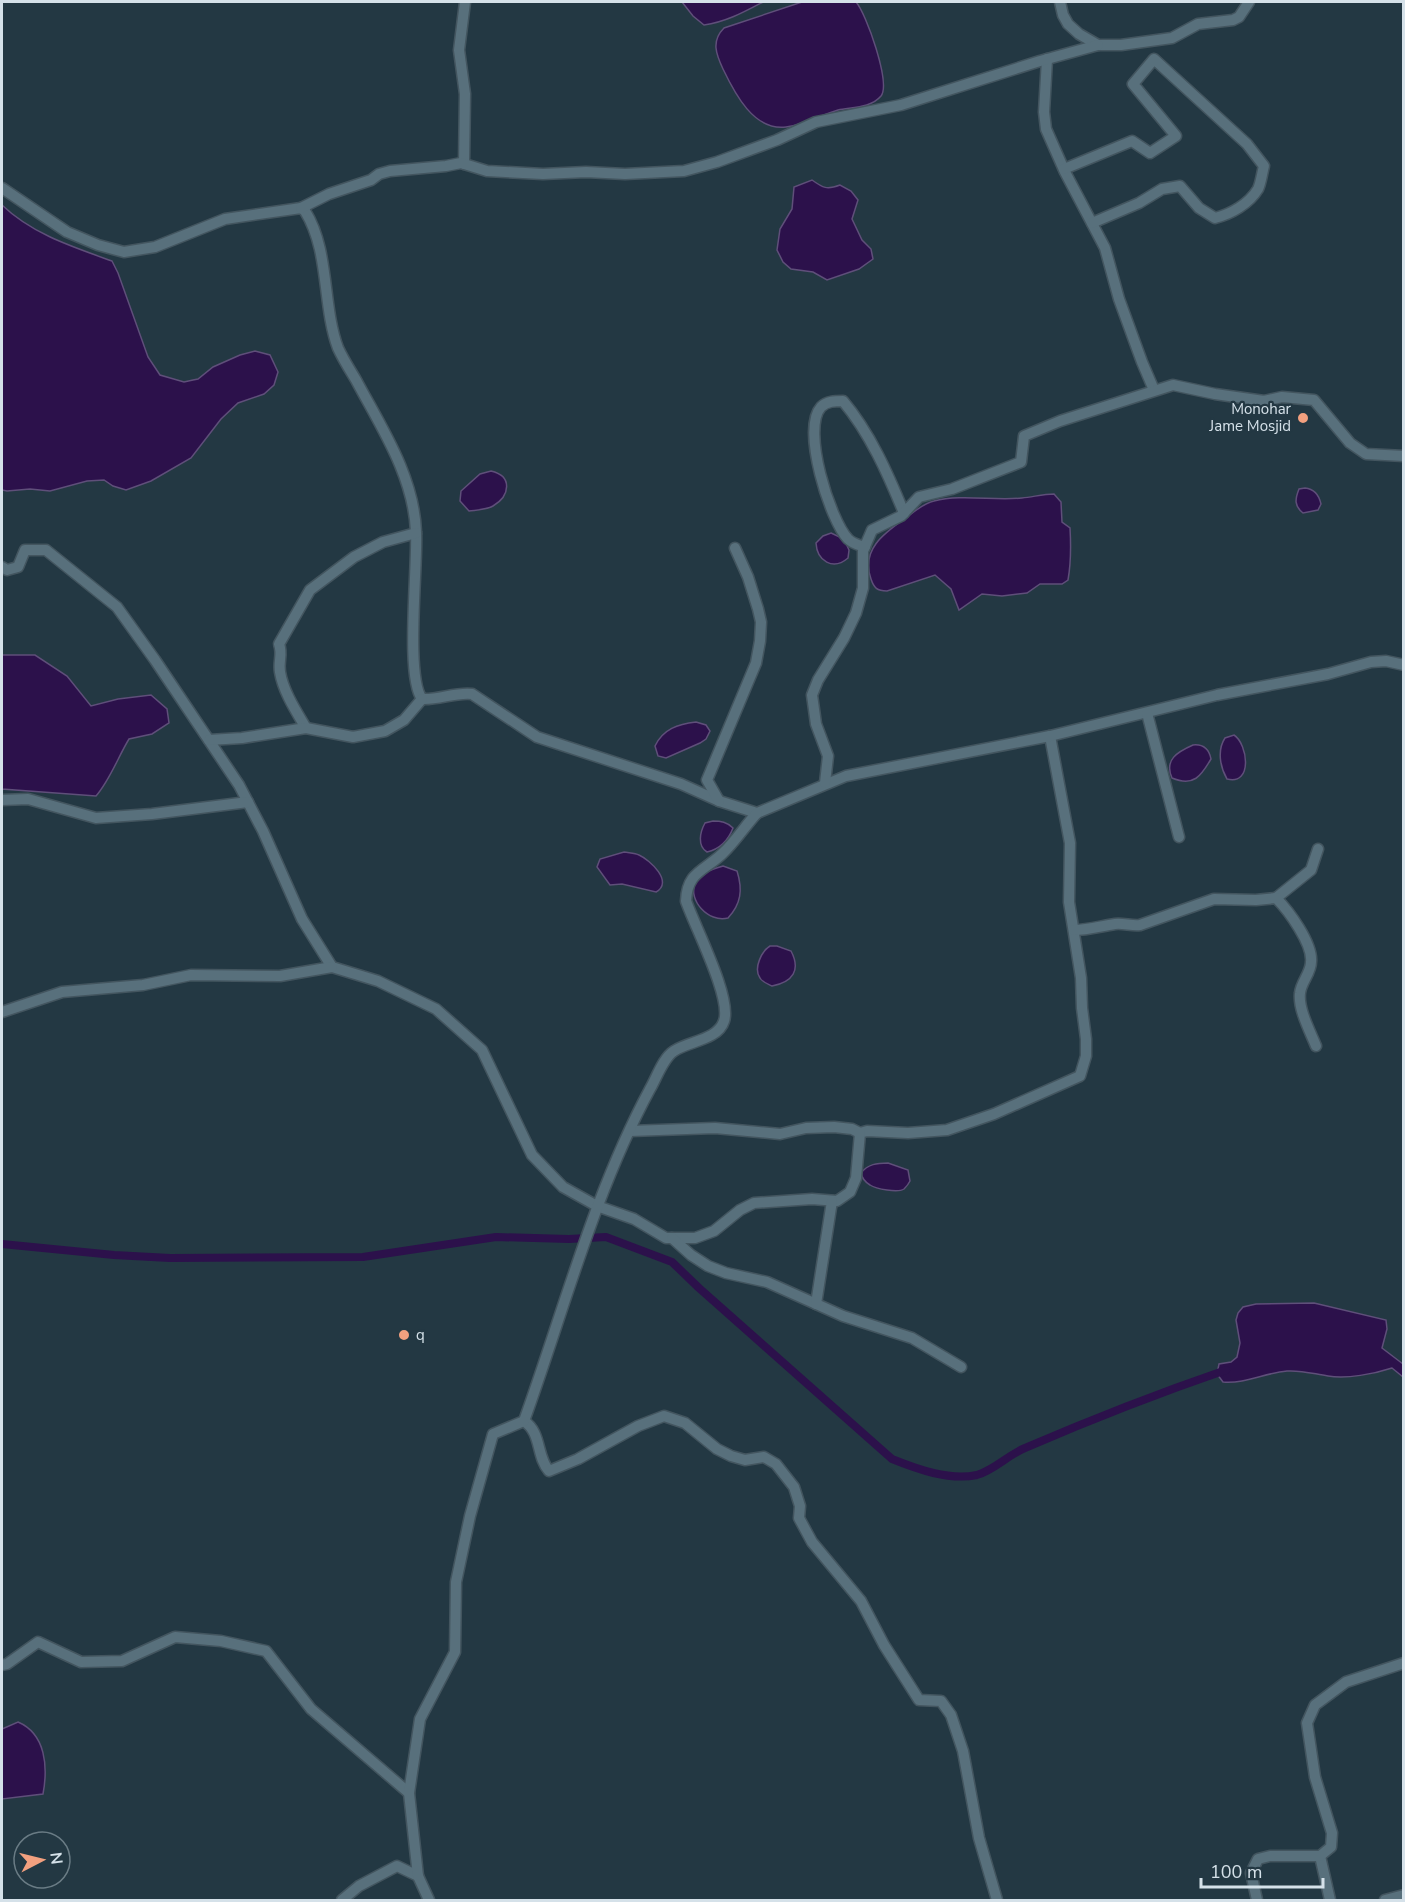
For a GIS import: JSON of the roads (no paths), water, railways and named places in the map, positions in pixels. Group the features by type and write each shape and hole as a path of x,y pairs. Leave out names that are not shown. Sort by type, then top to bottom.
{"street":[{"path":"464,164 465,94 459,50 465,2"},
{"path":"1060,2 1068,24 1078,34 1098,45"},
{"path":"2,188 67,232 98,245 123,252 155,247 225,219 301,208 329,194 390,171 464,164 487,171 543,174 684,171 717,162 777,140 816,122 901,105 1098,45 1121,45 1172,38 1198,24 1233,20 1239,17 1249,2"},
{"path":"1047,59 1044,112 1046,129 1105,248 1119,299 1154,390"},
{"path":"1064,169 1132,141 1150,153 1176,136 1133,84 1155,59 1246,144 1264,166 1258,189 1244,204 1228,215 1215,218 1199,208 1180,186 1162,189 1139,203 1092,223"},
{"path":"301,208 308,216 316,241 338,348 387,436 403,473 415,516 415,675 422,699"},
{"path":"825,783 828,756 816,724 812,695 818,680 844,638 856,613 863,588 863,552 872,530 904,513 919,497 952,489 1021,462 1023,436 1060,421 1173,384 1215,394 1264,401 1282,397 1314,400 1350,443 1366,454 1404,456"},
{"path":"865,548 848,539 832,512 815,452 814,423 821,407 830,402 843,401 857,417 892,484 904,513"},
{"path":"306,728 279,669 282,653 279,644 285,630 310,590 354,557 383,542 416,533"},
{"path":"719,801 707,780 714,758 756,663 761,632 758,609 748,577 735,548"},
{"path":"2,567 7,570 18,567 25,550 46,550 117,607 239,785 263,831 302,919 332,967"},
{"path":"429,1900 418,1876 409,1793 420,1719 455,1652 456,1582 470,1516 493,1434 524,1420 597,1206 649,1091 668,1057 680,1048 715,1032 724,1023 725,1011 719,981 686,901 686,888 692,877 721,854 757,813 846,776 1050,736 1217,695 1328,674 1371,662 1386,661 1404,664"},
{"path":"422,699 432,700 465,693 472,694 537,737 681,784 719,801 757,813"},
{"path":"209,740 242,738 306,728 353,737 385,731 404,720 422,699"},
{"path":"1147,713 1179,837"},
{"path":"630,1131 715,1128 780,1134 806,1128 834,1127 860,1132 908,1133 947,1130 994,1114 1080,1076 1086,1056 1086,1039 1081,978 1070,902 1070,843 1050,736"},
{"path":"2,800 28,799 96,818 152,814 248,802"},
{"path":"1074,930 1118,924 1140,925 1214,899 1276,898 1311,870 1318,849"},
{"path":"1276,898 1294,922 1311,953 1311,965 1300,994 1316,1047"},
{"path":"2,1012 62,992 142,986 191,975 280,976 332,967 378,981 436,1009 482,1050 532,1155 563,1187 597,1206 634,1219 666,1238 695,1238 714,1231 740,1210 754,1203 812,1199 837,1201 850,1192 856,1178 861,1146 860,1132"},
{"path":"816,1304 832,1201"},
{"path":"672,1238 708,1266 726,1273 767,1282 843,1316 912,1338 961,1367"},
{"path":"524,1420 535,1431 543,1464 549,1471 578,1459 638,1426 664,1416 685,1423 717,1449 731,1456 745,1460 764,1457 776,1464 794,1487 800,1506 799,1518 812,1542 861,1601 884,1645 919,1700 941,1701 951,1715 963,1751 979,1838 997,1900"},
{"path":"2,1665 7,1664 38,1642 81,1662 122,1661 175,1637 221,1641 266,1651 311,1709 409,1793"},
{"path":"1257,1900 1251,1873 1258,1859 1270,1856 1320,1856 1331,1847 1332,1833 1315,1777 1307,1723 1315,1705 1346,1682 1404,1663"},
{"path":"1320,1856 1330,1900"},
{"path":"342,1900 359,1886 397,1866 418,1876"},
{"path":"1385,1900 1404,1896"}],"waterway":[{"path":"2,1244 170,1258 363,1257 496,1237 569,1239 606,1237 672,1262 892,1459 944,1475 966,1476 983,1473 1019,1451 1099,1417 1226,1370"}],"place":[{"name":"Monohar Jame Mosjid","path":"1303,418"},
{"name":"q","path":"404,1335"}]}
